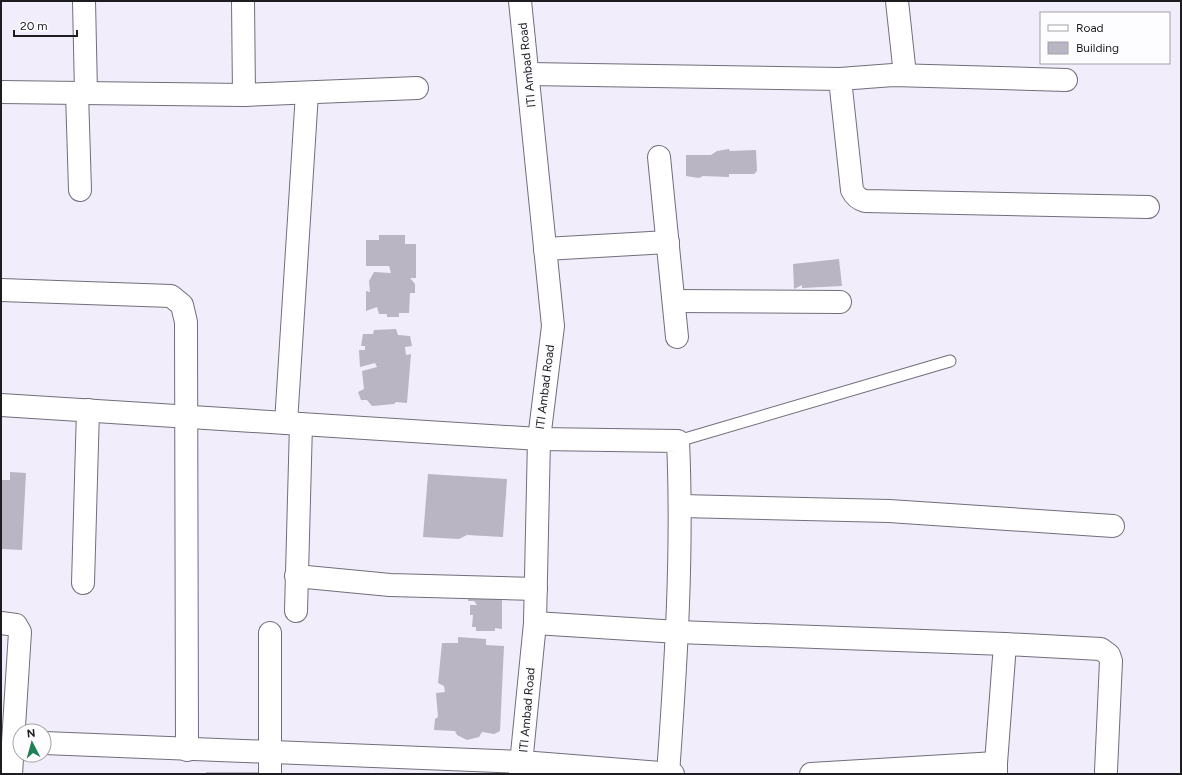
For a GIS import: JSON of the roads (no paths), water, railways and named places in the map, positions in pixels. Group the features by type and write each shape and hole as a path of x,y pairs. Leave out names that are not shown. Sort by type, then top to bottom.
{"street":[{"path":"80,190 84,1"},
{"path":"243,1 244,95"},
{"name":"ITI Ambad Road","path":"520,1 553,326 539,439 535,623 521,768"},
{"path":"897,1 905,75"},
{"path":"528,74 840,79 905,75 1066,80"},
{"path":"840,79 852,190 854,195 859,199 864,201 1148,207"},
{"path":"1,92 244,95 417,88"},
{"path":"296,611 293,423 307,92"},
{"path":"659,157 677,337"},
{"path":"545,249 668,242"},
{"path":"1,290 171,296 182,305 186,322 187,750"},
{"path":"674,301 840,302"},
{"path":"1,405 539,439 678,441 681,506 678,632 668,774"},
{"path":"83,582 88,410"},
{"path":"681,506 889,511 1113,526"},
{"path":"296,576 390,585 536,589"},
{"path":"1,623 16,625 20,632 11,741 11,774"},
{"path":"535,623 678,632 1101,649 1109,656 1111,661 1106,771"},
{"path":"270,633 270,774"},
{"path":"812,774 996,769 1005,644"},
{"path":"52,742 187,750 271,751 521,768 673,774"}],"lane":[{"path":"678,441 950,362"}]}
